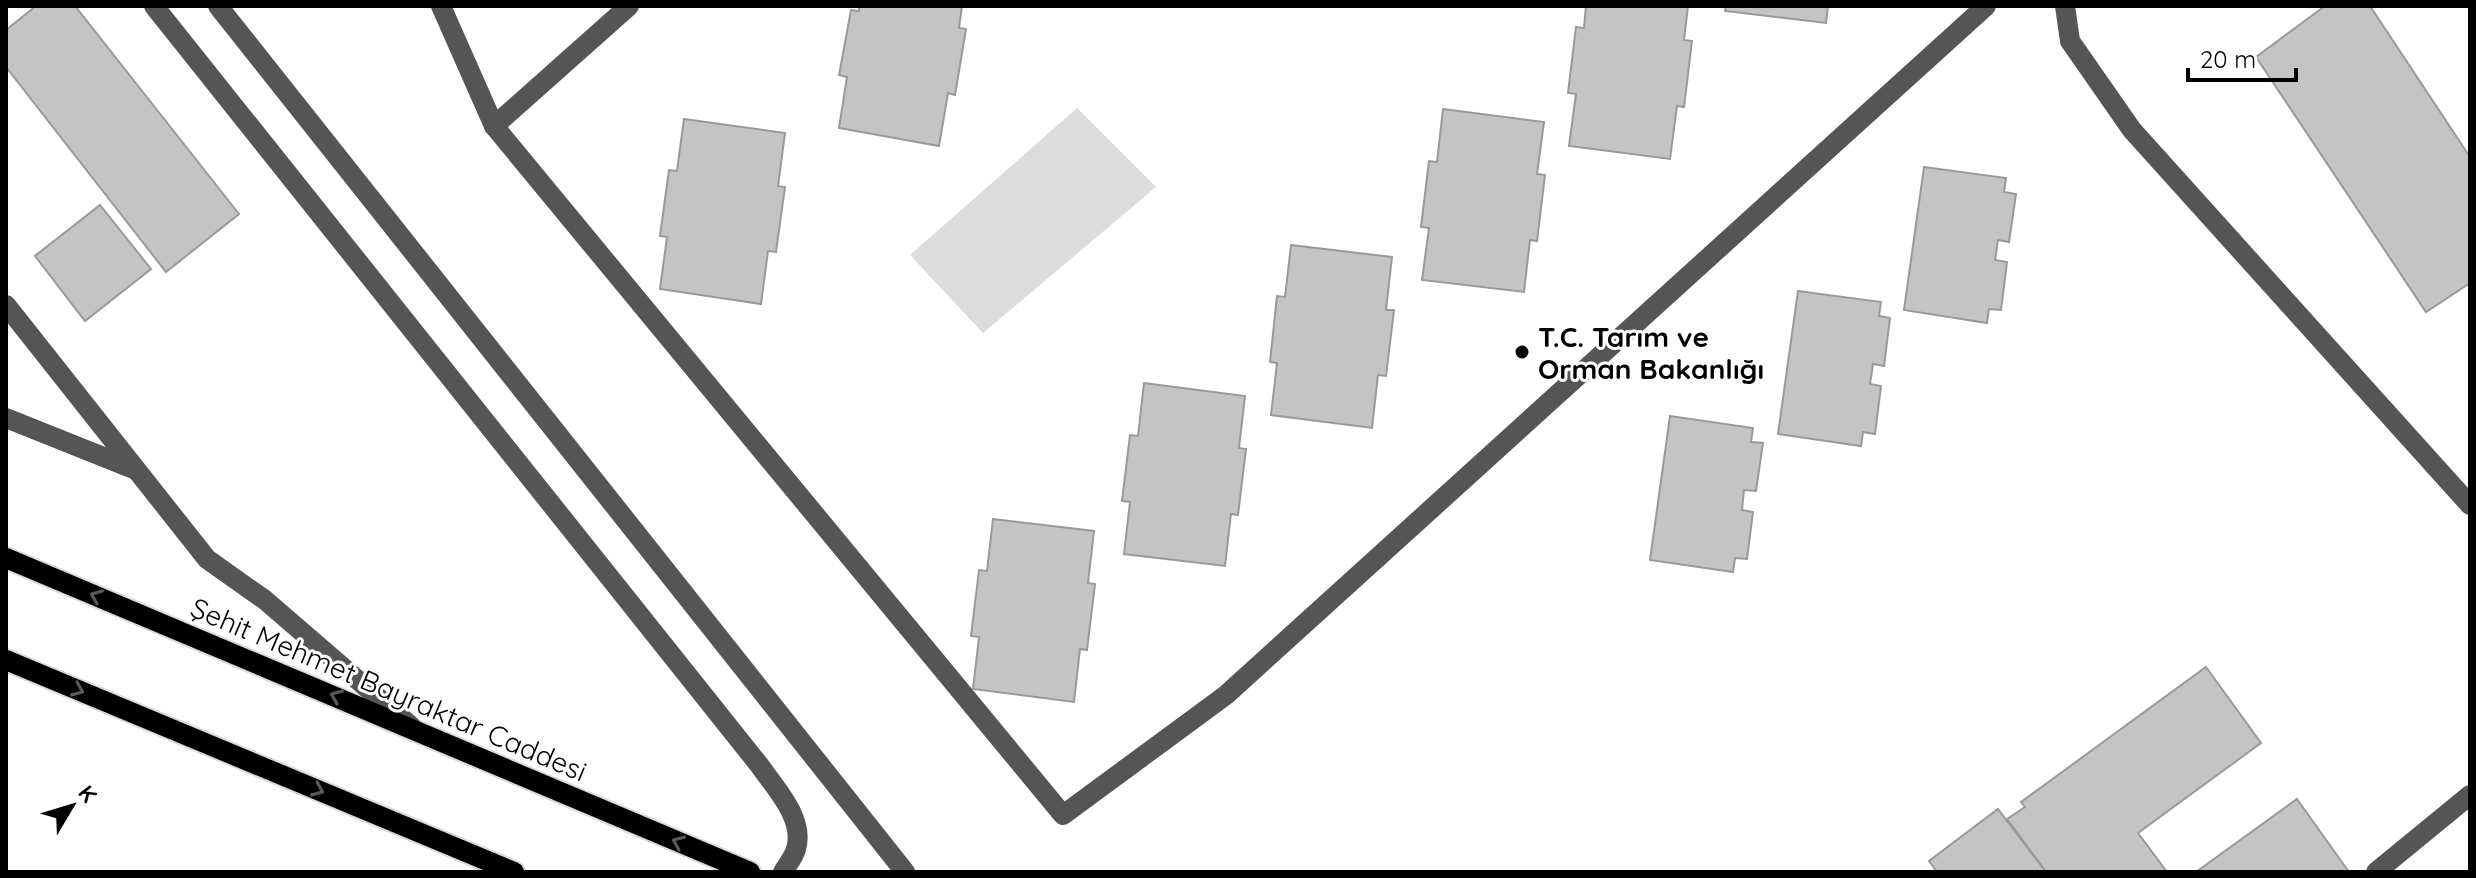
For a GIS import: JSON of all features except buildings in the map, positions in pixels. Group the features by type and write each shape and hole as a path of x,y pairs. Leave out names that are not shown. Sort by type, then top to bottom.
{"main road":[{"name":"Şehit Mehmet Bayraktar Caddesi","path":"6,558 750,872"},
{"path":"6,660 514,872"}],"street":[{"path":"154,6 760,766 790,810 798,830 796,850 783,872"},
{"path":"218,6 905,872"},
{"path":"441,6 494,126 1063,815 1226,695 1986,6"},
{"path":"494,126 629,6"},
{"path":"2065,6 2070,41 2132,130 2470,505"},
{"path":"6,305 207,559 265,600 417,731"},
{"path":"6,418 136,470"},
{"path":"2376,872 2470,795"}],"shaded area":[{"path":"1077,108 1156,187 983,333 910,255"}],"place":[{"name":"T.C. Tarım ve Orman Bakanlığı","path":"1522,352"}]}
